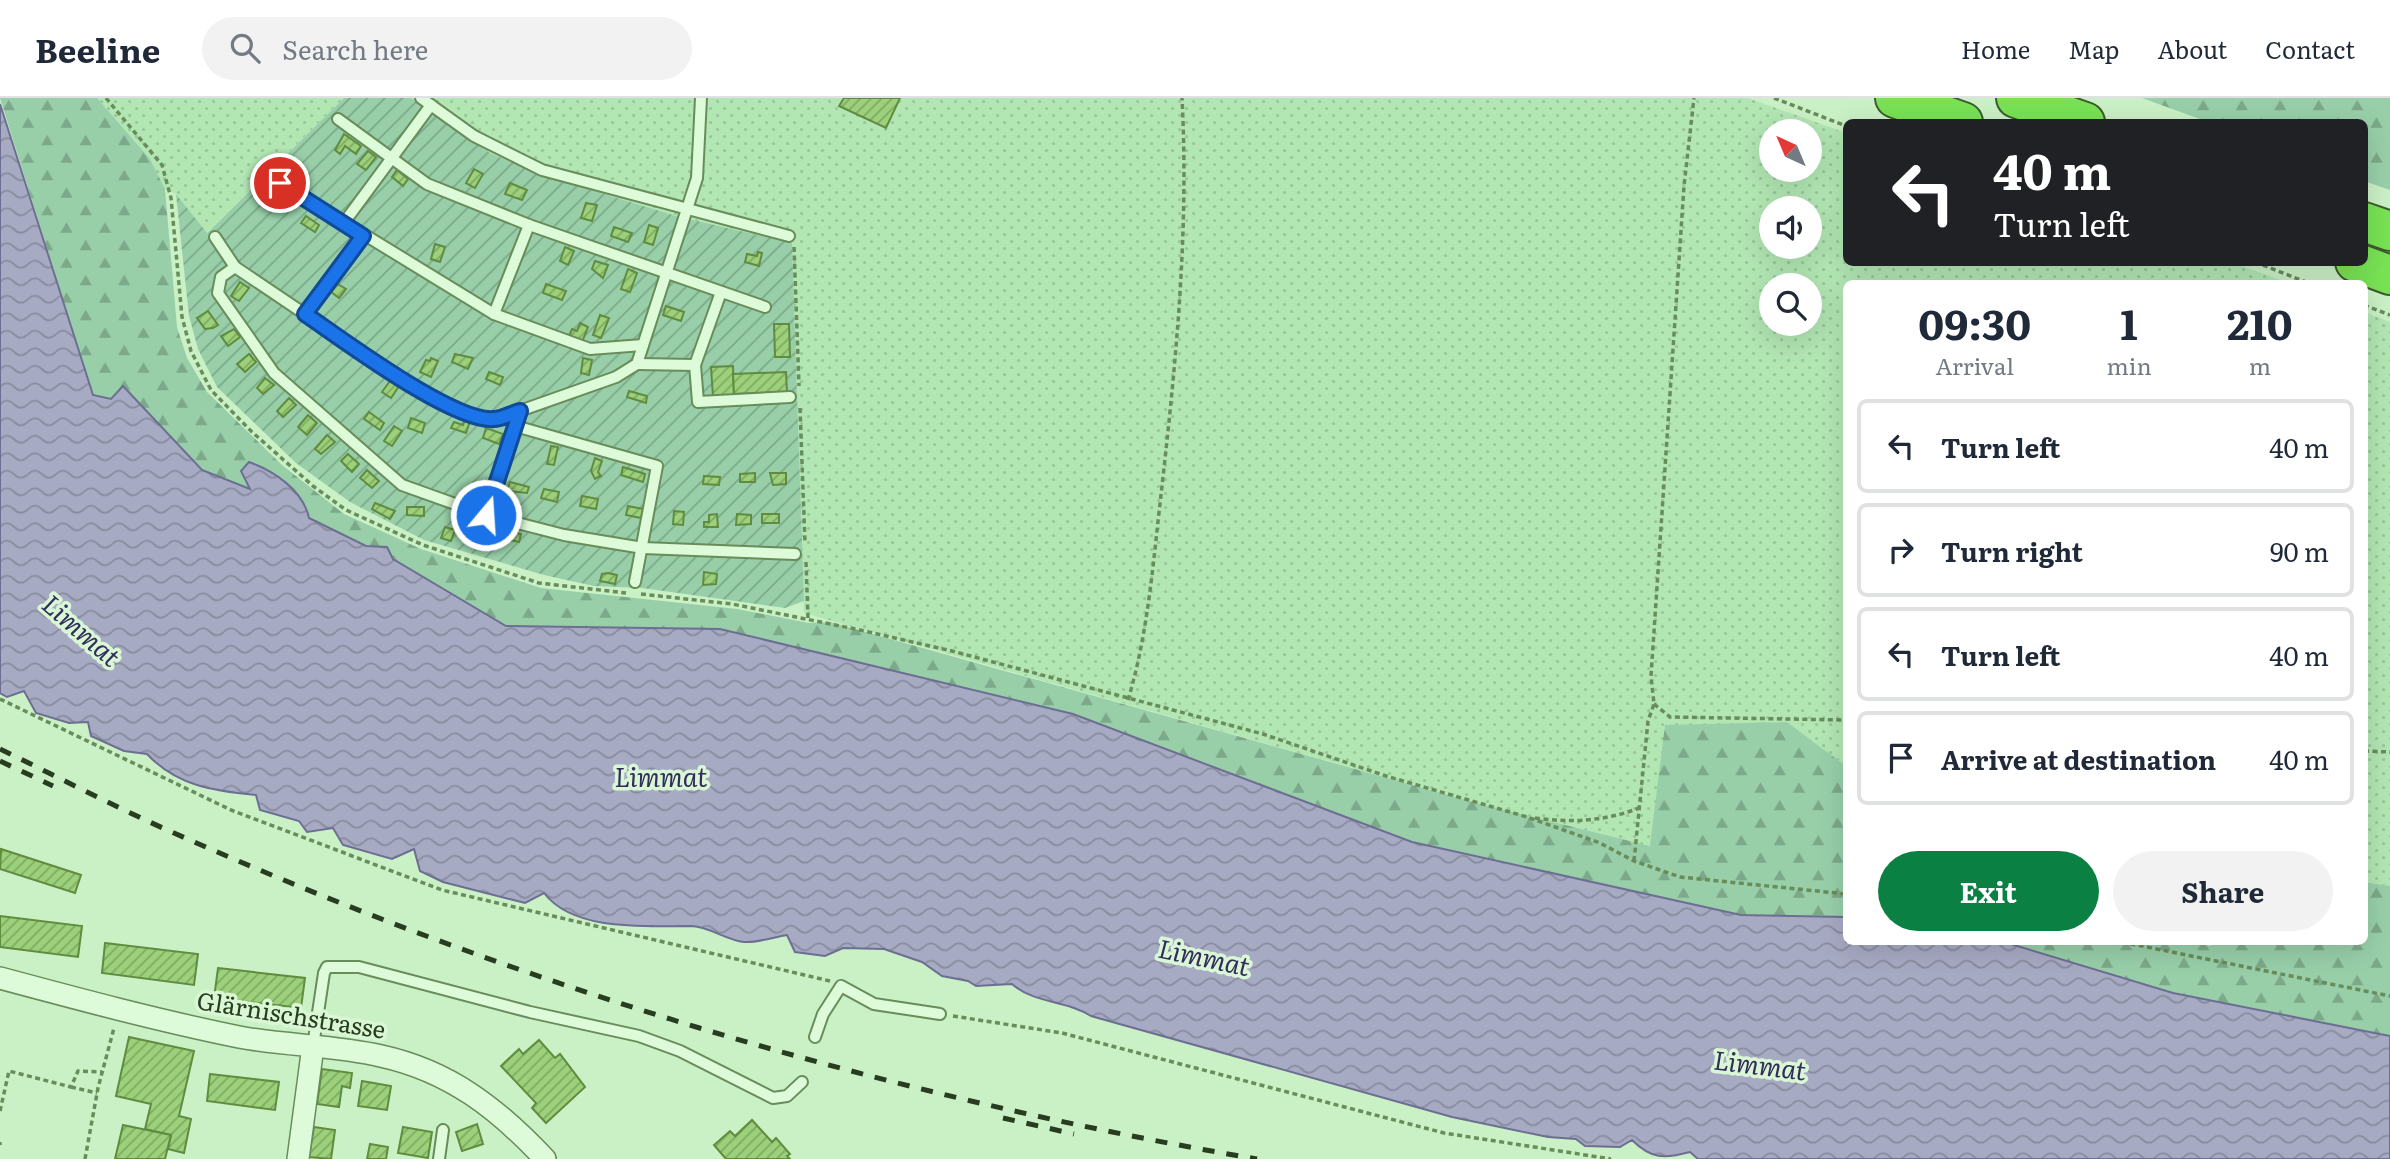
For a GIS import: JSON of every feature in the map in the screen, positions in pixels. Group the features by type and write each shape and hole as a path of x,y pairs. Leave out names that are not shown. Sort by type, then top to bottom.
{"highway":[{"path":"1895,98 1954,119"},
{"path":"2016,98 2076,119"},
{"path":"2368,223 2390,231"},
{"path":"2366,266 2390,275"}],"street":[{"name":"Glärnischstrasse","path":"0,978 243,1037 380,1055 424,1068 459,1084 511,1123 545,1159"},
{"path":"298,1159 313,1046"}],"lane":[{"path":"421,98 474,136 542,170 789,236"},
{"path":"637,364 697,178 701,98"},
{"path":"344,224 431,105"},
{"path":"338,119 427,184 529,225 765,307"},
{"path":"280,183 494,314 590,349 643,345"},
{"path":"494,314 529,225"},
{"path":"305,314 363,236"},
{"path":"215,237 234,267 416,389 470,414 494,420 616,377 637,364 695,365"},
{"path":"234,267 221,277 218,293 274,373 402,485 486,515 564,535 643,548 795,554"},
{"path":"721,292 695,365 698,402 790,397"},
{"path":"486,515 520,411"},
{"path":"515,426 657,466 635,582"},
{"path":"313,1046 327,967 359,967 530,1012 639,1035 680,1051 773,1098 787,1096 802,1082"},
{"path":"815,1037 823,1014 841,986 874,1004 940,1014"},
{"path":"439,1159 443,1130"}],"path":[{"path":"106,98 150,148 168,181 182,317 191,351 211,390 251,431 313,486 346,510 422,545 539,583 589,591 688,598 808,619 952,650 1128,700 1263,734 1386,776 1527,817 1601,843 1634,861 1680,877 1843,894"},
{"path":"1128,700 1151,580 1178,341 1185,229 1182,98"},
{"path":"1634,861 1648,721 1654,704 1651,676 1684,186 1694,98"},
{"path":"1774,98 1843,125"},
{"path":"789,236 793,242 808,619"},
{"path":"2265,266 2301,280"},
{"path":"2368,307 2390,316"},
{"path":"0,699 231,810 442,890 832,981 841,986"},
{"path":"1654,704 1670,717 1843,720"},
{"path":"2368,751 2390,752"},
{"path":"1527,817 1569,821 1618,817 1639,808"},
{"path":"2137,945 2390,996"},
{"path":"85,1159 97,1093 120,1007"},
{"path":"940,1014 1062,1033 1444,1133 1611,1159"},
{"path":"0,1111 9,1071 97,1093"},
{"path":"71,1087 78,1071 102,1072"}],"green space":[{"path":"0,98 97,98 150,159 165,189 177,327 187,358 207,392 282,465 344,514 421,549 541,588 737,609 809,623 830,622 1473,802 1650,846 1665,725 1787,722 1843,764 1843,917 1741,915 1412,842 1073,714 720,629 506,626 393,559 387,547 366,546 251,489 202,470 123,386 111,400 93,395"},
{"path":"97,98 344,98 206,233 176,194 165,189 150,159"},
{"path":"344,98 411,98 490,153 539,174 676,216 792,243 804,601 785,608 642,588 594,586 544,575 424,540 350,502 296,463 217,387 198,349 189,316 176,194 207,233"},
{"path":"411,98 1748,98 1807,119 1759,119 1759,182 1822,182 1822,124 1843,132 1843,266 2242,266 2281,280 1843,280 1843,764 1787,722 1650,846 1473,802 804,613 792,243 676,216 539,174 490,153"},
{"path":"2142,98 2390,98 2390,190 2368,182 2368,119 2200,119"},
{"path":"2368,314 2390,322 2390,886 2368,883"},
{"path":"2368,883 2390,886 2390,1036 2173,993 2014,945 2368,945"}],"water":[{"name":"Limmat","path":"0,104 93,395 111,399 123,386 202,470 250,489 241,471 249,462 268,471 294,490 309,518 366,546 387,547 393,559 506,626 720,629 1073,714 1412,842 1741,915 1843,917 1843,945 2014,945 2173,993 2390,1036 2390,1159 1698,1159 1690,1152 1658,1156 1645,1151 1632,1140 1620,1147 1585,1146 1576,1139 1548,1137 1452,1117 1091,1016 1031,995 1012,984 976,986 968,981 942,976 922,962 884,949 843,948 825,956 795,952 787,935 744,942 692,926 633,926 592,921 557,906 544,893 525,903 443,882 420,871 414,849 392,859 343,845 333,828 307,832 299,821 260,810 256,795 211,789 184,780 159,765 147,754 124,751 91,736 88,722 69,723 36,713 24,691 7,697 0,693"}],"building":[{"path":"844,98 900,98 886,128 839,106"},
{"path":"344,134 361,146 356,154 345,146 340,154 335,150"},
{"path":"368,151 376,157 366,170 357,164"},
{"path":"474,169 483,174 475,188 466,183"},
{"path":"397,170 408,179 403,186 392,177"},
{"path":"510,183 527,190 522,200 505,194"},
{"path":"586,203 597,205 592,221 581,218"},
{"path":"306,216 319,225 315,232 301,223"},
{"path":"649,225 658,228 653,245 644,242"},
{"path":"614,227 632,233 628,242 611,236"},
{"path":"435,244 445,247 440,262 431,259"},
{"path":"565,247 574,251 568,265 560,261"},
{"path":"758,252 762,253 759,266 745,262 747,254 757,256"},
{"path":"595,261 608,265 603,278 592,269"},
{"path":"628,269 637,273 630,292 621,289"},
{"path":"240,282 249,288 239,301 231,296"},
{"path":"336,283 346,289 339,298 330,291"},
{"path":"546,284 566,291 562,300 543,293"},
{"path":"666,306 684,312 681,321 663,315"},
{"path":"208,311 218,325 205,329 197,318"},
{"path":"600,315 609,318 601,338 593,335"},
{"path":"580,323 588,327 582,342 569,337 572,329 577,331"},
{"path":"774,324 789,324 790,357 775,357"},
{"path":"234,329 240,337 228,346 221,336"},
{"path":"249,354 256,362 245,372 237,364"},
{"path":"455,354 473,358 468,369 452,362"},
{"path":"431,358 438,361 431,377 420,372 426,360 430,361"},
{"path":"583,358 592,360 589,375 581,373"},
{"path":"733,366 734,396 713,397 711,367"},
{"path":"489,372 503,377 500,385 486,379"},
{"path":"786,372 787,392 734,394 733,374"},
{"path":"265,378 274,385 263,394 257,388"},
{"path":"390,381 399,386 391,398 382,392"},
{"path":"629,391 647,396 646,403 627,397"},
{"path":"289,398 296,405 283,417 277,411"},
{"path":"369,412 384,423 380,430 364,419"},
{"path":"308,415 317,423 307,435 298,427"},
{"path":"411,418 425,423 422,433 408,428"},
{"path":"465,420 470,421 466,433 451,428 454,422 463,425"},
{"path":"394,426 402,431 392,446 384,441"},
{"path":"486,428 503,434 499,444 483,438"},
{"path":"327,435 335,442 321,454 315,449"},
{"path":"551,446 558,447 554,465 547,464"},
{"path":"348,454 359,464 352,472 341,461"},
{"path":"595,458 602,461 598,472 601,476 595,479 591,471"},
{"path":"623,467 645,474 643,482 621,475"},
{"path":"367,470 379,481 372,488 360,478"},
{"path":"755,473 755,482 740,482 740,474"},
{"path":"770,473 786,473 786,484 773,485"},
{"path":"704,476 720,477 719,485 703,484"},
{"path":"510,482 529,487 527,493 507,491"},
{"path":"544,489 559,492 557,502 541,498"},
{"path":"582,496 598,499 596,509 580,506"},
{"path":"375,503 395,511 390,519 372,509"},
{"path":"628,506 643,509 641,518 626,515"},
{"path":"407,507 424,507 424,516 407,515"},
{"path":"674,511 684,512 683,525 673,524"},
{"path":"717,514 718,527 704,527 704,522 709,522 709,515"},
{"path":"737,514 751,515 751,524 736,525"},
{"path":"762,514 779,514 779,523 762,523"},
{"path":"471,525 483,529 481,537 475,535 472,544 466,542"},
{"path":"445,527 455,530 451,541 441,538"},
{"path":"504,530 521,534 519,542 502,538"},
{"path":"704,572 717,574 716,584 703,585"},
{"path":"602,574 617,575 615,584 600,581"},
{"path":"1,849 81,875 75,893 0,869"},
{"path":"0,916 82,926 78,957 0,947"},
{"path":"105,943 198,954 194,985 102,973"},
{"path":"218,968 305,978 301,1008 214,998"},
{"path":"129,1037 194,1051 179,1116 191,1119 184,1153 168,1149 171,1135 145,1129 151,1104 116,1096"},
{"path":"539,1040 555,1058 560,1054 585,1087 546,1123 532,1108 536,1103 501,1066 519,1049 523,1054"},
{"path":"322,1069 352,1073 350,1088 342,1086 339,1107 317,1104"},
{"path":"210,1074 279,1082 275,1110 207,1101"},
{"path":"362,1081 391,1086 387,1110 358,1106"},
{"path":"752,1120 772,1142 776,1138 790,1154 787,1156 790,1159 726,1159 714,1145 730,1131 735,1136"},
{"path":"477,1124 483,1144 462,1151 456,1132"},
{"path":"123,1125 171,1135 165,1159 115,1159"},
{"path":"314,1127 335,1130 331,1159 309,1157"},
{"path":"403,1127 432,1132 428,1158 398,1153"},
{"path":"370,1144 388,1147 386,1159 367,1159"}],"railway":[{"path":"0,749 152,823 304,888 436,940 570,987 705,1030 842,1069 1118,1133 1257,1159"},
{"path":"0,761 53,786"},
{"path":"1003,1118 1074,1134"}],"route":[{"path":"280,183 363,236 305,314 416,389 470,414 494,420 520,411 486,515"}]}
